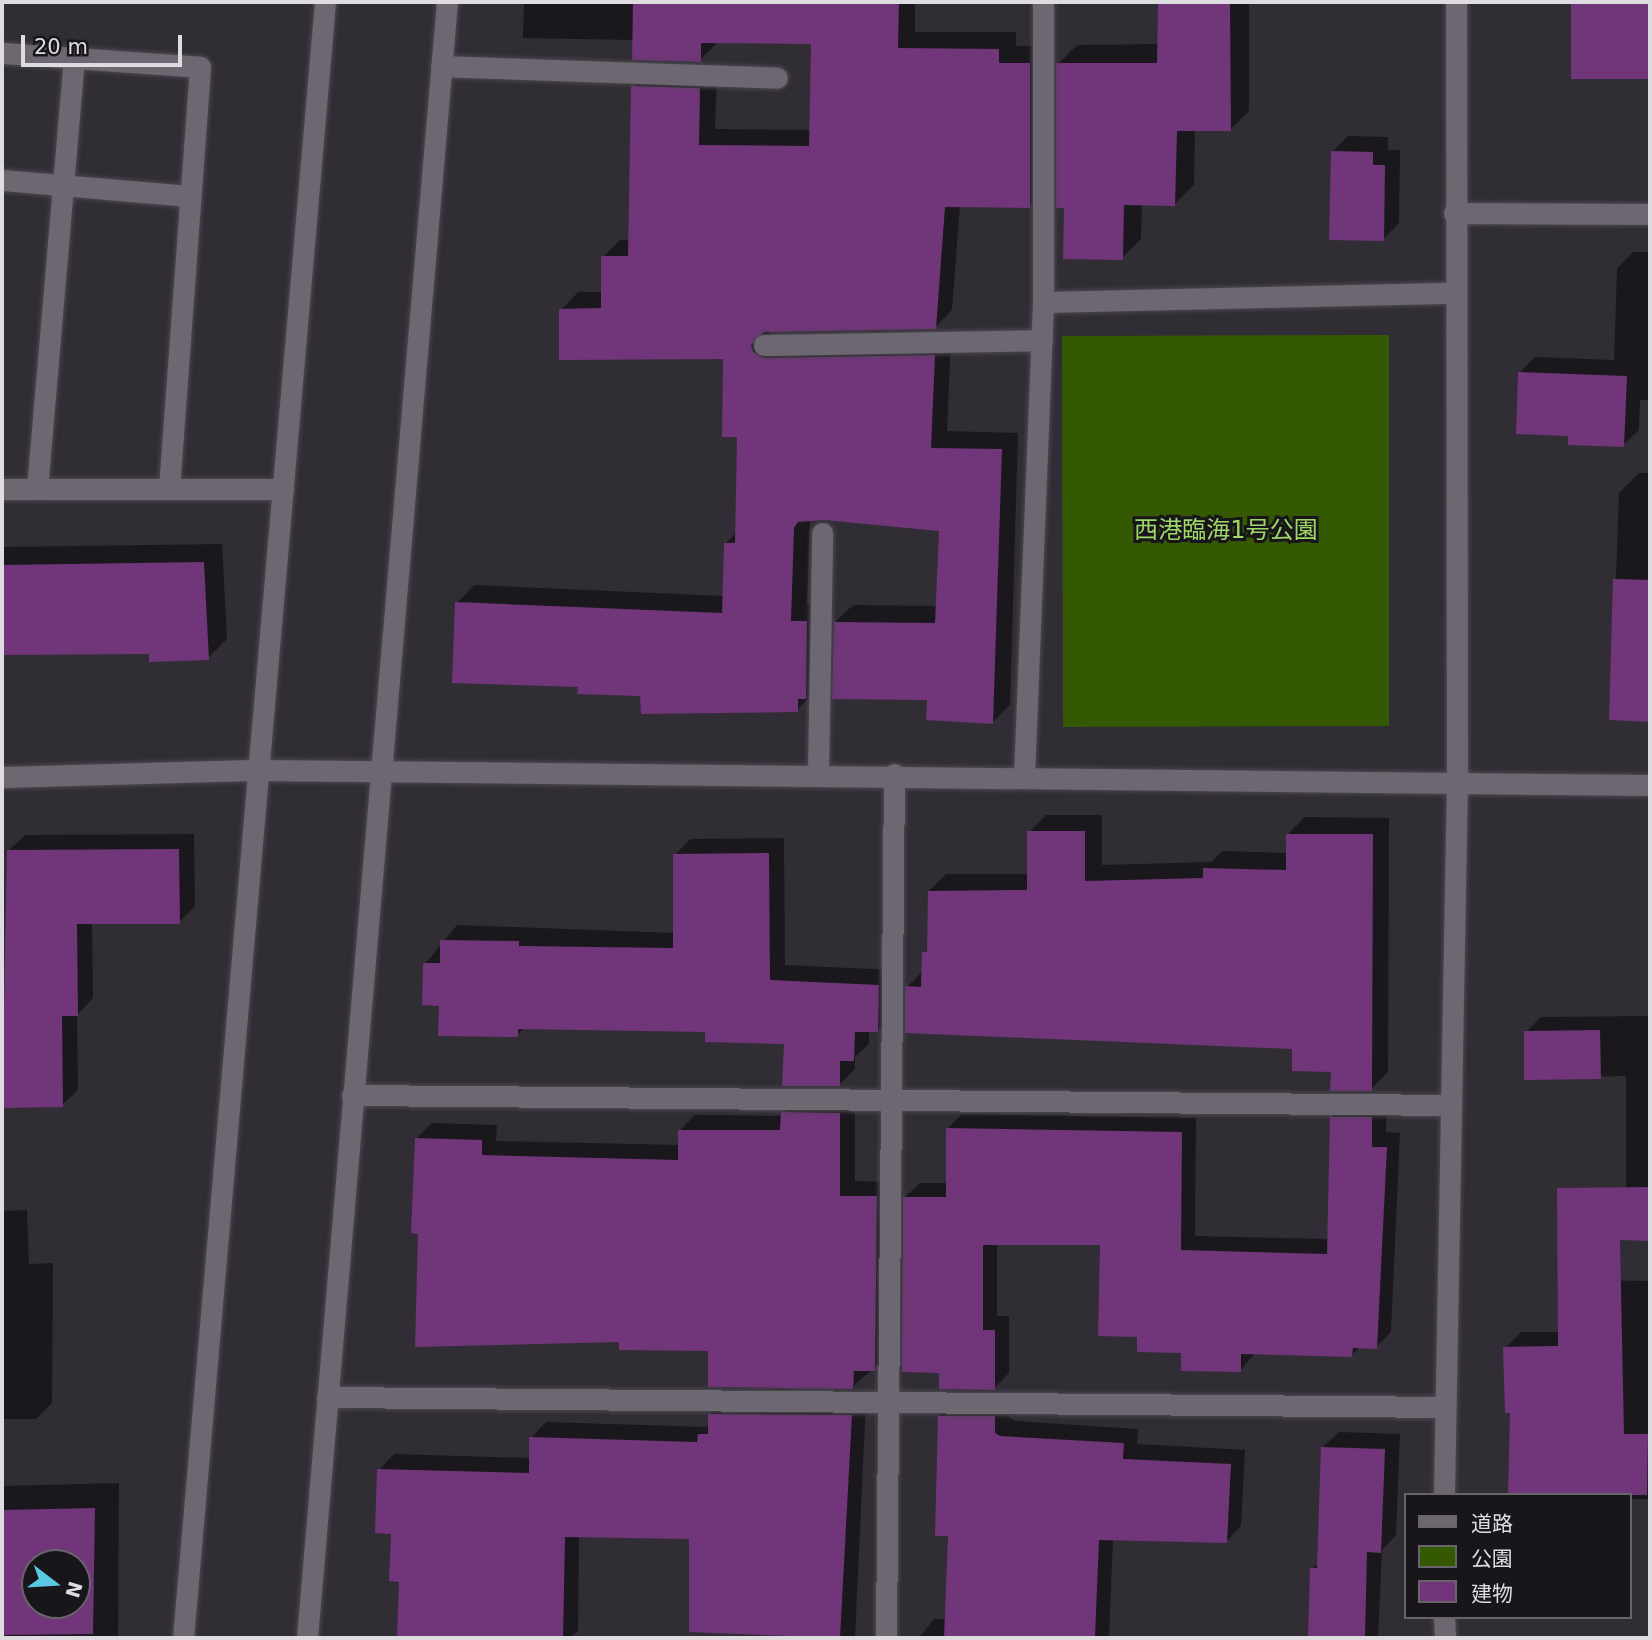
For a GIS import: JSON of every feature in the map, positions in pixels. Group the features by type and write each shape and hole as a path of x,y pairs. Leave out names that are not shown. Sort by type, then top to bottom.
{"street":[{"path":"183,1638 260,770 324,2"},
{"path":"307,1638 379,771 447,2"},
{"path":"1024,776 1043,302 1043,2"},
{"path":"1444,1493 1443,1407 1457,781 1453,293 1456,2"},
{"path":"2,53 200,67 169,488"},
{"path":"37,489 74,58"},
{"path":"441,66 777,78"},
{"path":"2,180 190,196"},
{"path":"1454,213 1650,214"},
{"path":"1043,302 1453,293"},
{"path":"764,345 1041,340"},
{"path":"2,489 284,489"},
{"path":"818,773 822,533"},
{"path":"2,777 260,770 818,773 1650,785"},
{"path":"886,1638 894,774"},
{"path":"352,1095 1450,1105"},
{"path":"327,1397 1443,1407"},
{"path":"1444,1619 1445,1638"}],"green space":[{"name":"西港臨海1号公園","path":"1389,335 1389,726 1063,727 1062,336"}],"building":[{"path":"633,2 899,2 898,48 999,49 999,63 1030,63 1030,208 945,207 936,329 764,332 751,345 753,352 764,358 935,355 931,448 1002,449 993,724 926,720 927,700 832,699 834,622 935,623 939,531 823,520 798,522 794,528 791,621 807,621 806,699 798,699 798,712 641,714 640,696 577,694 578,687 452,683 455,602 722,613 724,543 735,543 737,437 722,437 723,359 559,360 559,309 601,308 601,256 628,256 631,86 700,88 699,145 809,146 811,44 701,43 701,62 632,60"},
{"path":"1158,2 1230,2 1231,131 1177,131 1175,206 1124,205 1123,260 1063,259 1064,208 1056,208 1056,63 1157,63"},
{"path":"1571,2 1650,2 1650,79 1571,79"},
{"path":"1331,151 1373,152 1373,165 1385,165 1384,241 1329,240"},
{"path":"1518,372 1627,376 1624,447 1568,445 1568,436 1516,434"},
{"path":"204,562 209,660 149,662 149,654 2,655 2,565"},
{"path":"1613,579 1650,580 1650,722 1609,720"},
{"path":"1027,831 1085,831 1085,881 1203,878 1203,868 1286,870 1286,834 1373,834 1372,1091 1330,1091 1331,1072 1292,1071 1292,1049 905,1033 905,986 921,987 922,952 927,952 928,891 1027,890"},
{"path":"179,849 180,924 77,924 78,1016 62,1016 63,1107 2,1108 7,850"},
{"path":"769,853 770,980 879,985 878,1032 855,1032 854,1061 840,1061 840,1086 782,1086 784,1044 705,1042 705,1032 518,1029 518,1037 438,1036 439,1006 422,1005 423,963 440,963 440,940 519,941 519,946 673,948 673,854"},
{"path":"1600,1030 1601,1079 1524,1080 1524,1031"},
{"path":"781,1112 840,1113 840,1196 877,1196 875,1371 854,1371 853,1389 708,1387 708,1351 619,1350 619,1342 415,1347 418,1234 411,1233 415,1138 482,1140 482,1155 678,1160 678,1130 780,1130"},
{"path":"1330,1117 1372,1117 1372,1147 1387,1147 1377,1349 1353,1348 1352,1357 1241,1354 1241,1372 1181,1371 1181,1353 1137,1352 1137,1337 1098,1336 1100,1245 983,1245 983,1330 995,1330 995,1390 939,1389 939,1373 902,1372 903,1197 946,1197 946,1128 1182,1132 1181,1250 1327,1254"},
{"path":"1650,1187 1650,1241 1620,1240 1624,1434 1648,1434 1647,1495 1508,1493 1510,1413 1505,1413 1503,1347 1558,1346 1557,1188"},
{"path":"708,1414 852,1415 840,1638 689,1632 689,1539 565,1537 563,1638 397,1638 399,1582 389,1581 391,1534 375,1533 377,1469 529,1473 529,1437 697,1442 698,1434 708,1434"},
{"path":"938,1416 995,1416 995,1433 1000,1436 1124,1443 1123,1459 1231,1464 1227,1543 1099,1540 1095,1638 944,1638 948,1536 935,1536"},
{"path":"1321,1447 1385,1449 1381,1553 1367,1552 1365,1638 1308,1638 1310,1568 1317,1568"},
{"path":"95,1508 93,1634 2,1635 2,1510"}]}
